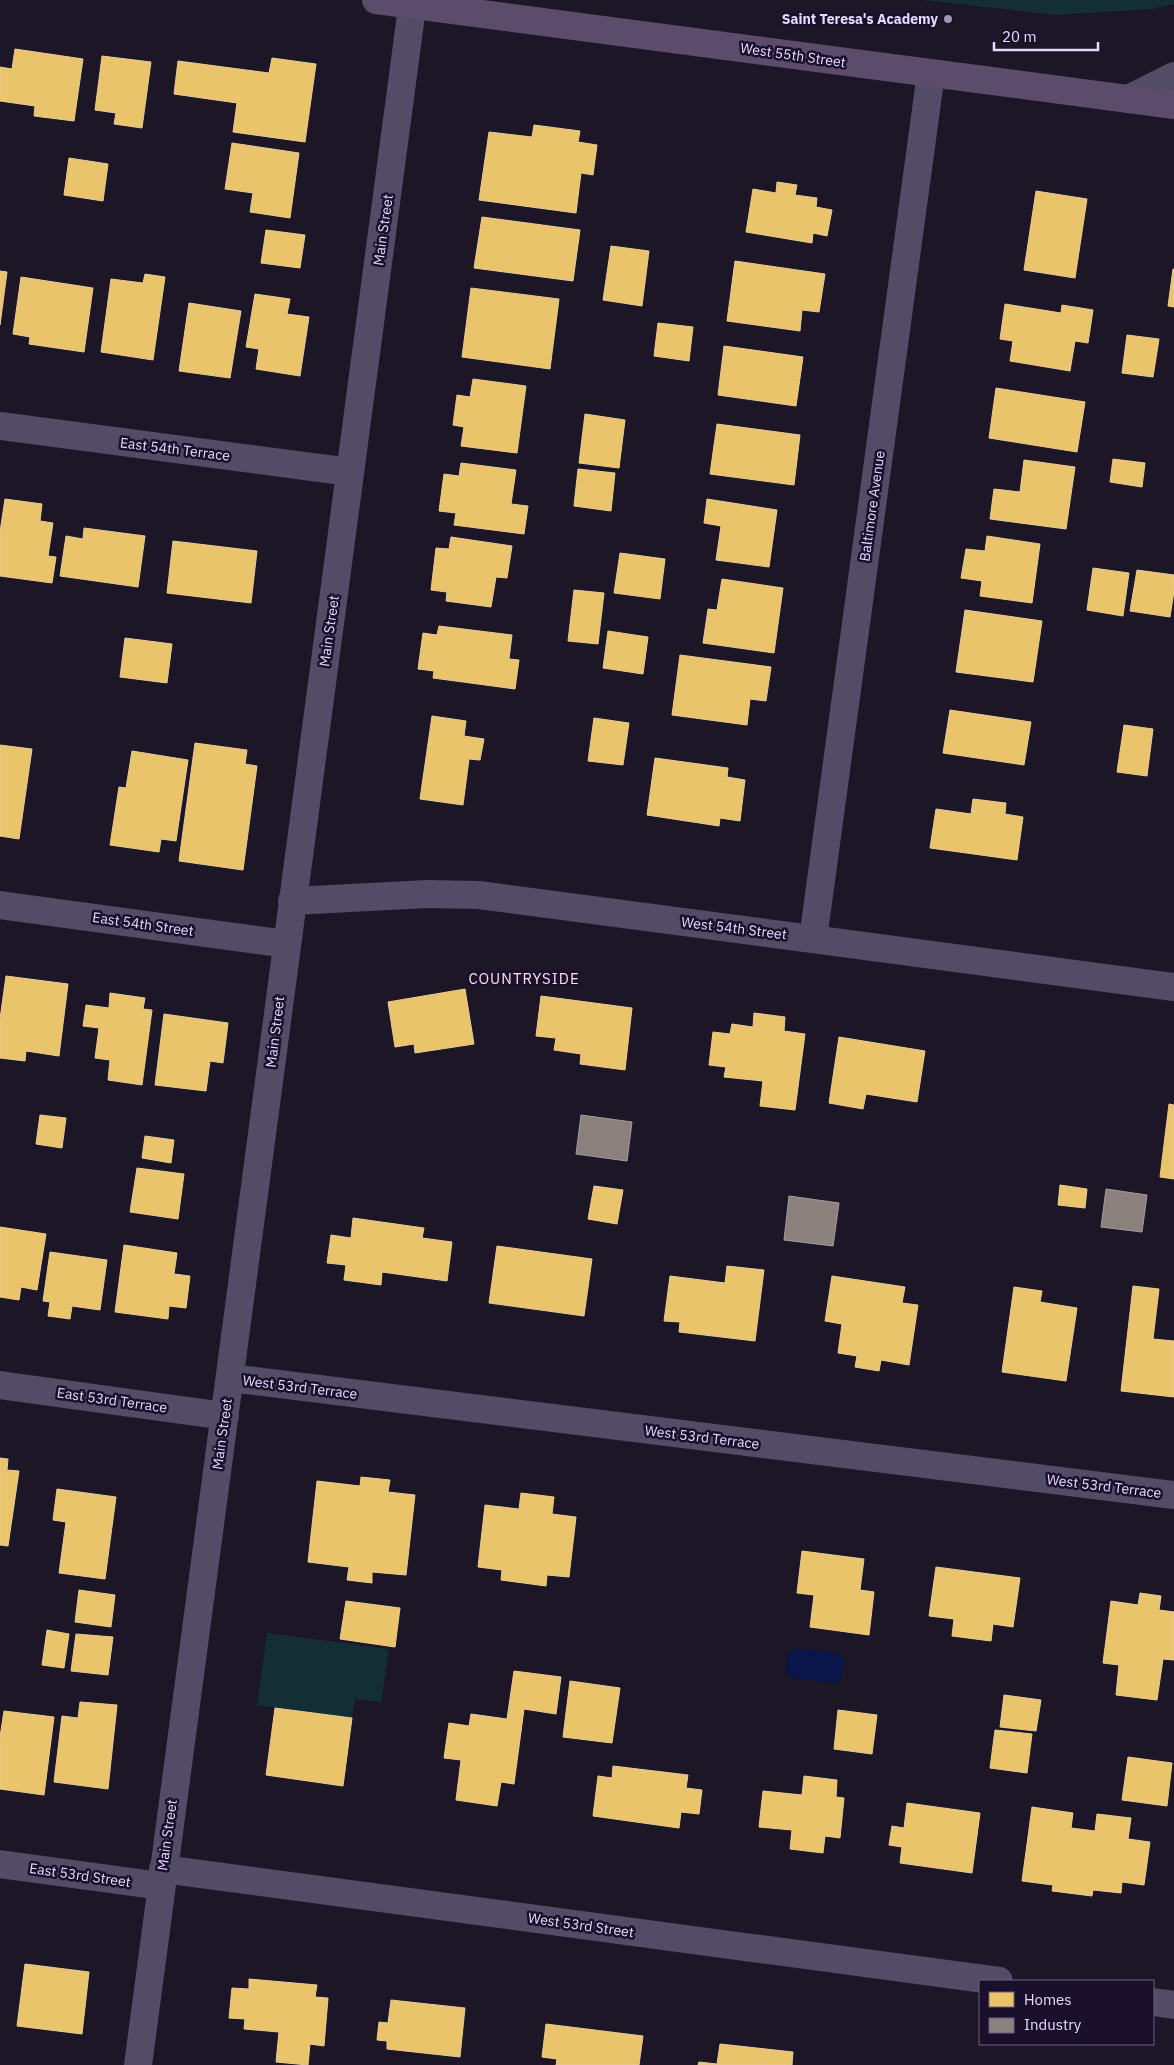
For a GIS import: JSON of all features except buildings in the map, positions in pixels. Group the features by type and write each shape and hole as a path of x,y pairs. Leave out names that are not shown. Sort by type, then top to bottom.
{"main road":[{"name":"West 55th Street","path":"376,0 413,2 1174,105"}],"street":[{"name":"Main Street","path":"138,2065 413,2"},
{"name":"Baltimore Avenue","path":"813,939 931,73"},
{"path":"1128,99 1174,76"},
{"name":"East 54th Terrace","path":"0,426 350,472"},
{"name":"West 54th Street","path":"292,901 428,894 479,896 1174,987"},
{"name":"East 54th Street","path":"0,905 287,944"},
{"name":"West 53rd Terrace","path":"230,1378 1174,1495"},
{"name":"East 53rd Terrace","path":"0,1385 225,1416"},
{"name":"East 53rd Street","path":"0,1864 162,1878"},
{"name":"West 53rd Street","path":"162,1878 991,1980"},
{"path":"1154,2002 1174,2005"}],"shaded area":[{"path":"922,0 1174,0 1174,4 1152,9 1055,15"},
{"path":"267,1633 389,1649 381,1702 355,1699 352,1718 257,1705"},
{"path":"794,1648 838,1653 845,1660 841,1680 835,1683 791,1677 786,1671 788,1655"}],"place":[{"name":"Saint Teresa's Academy","path":"948,19"}],"district":[{"name":"COUNTRYSIDE","path":"524,979"}]}
